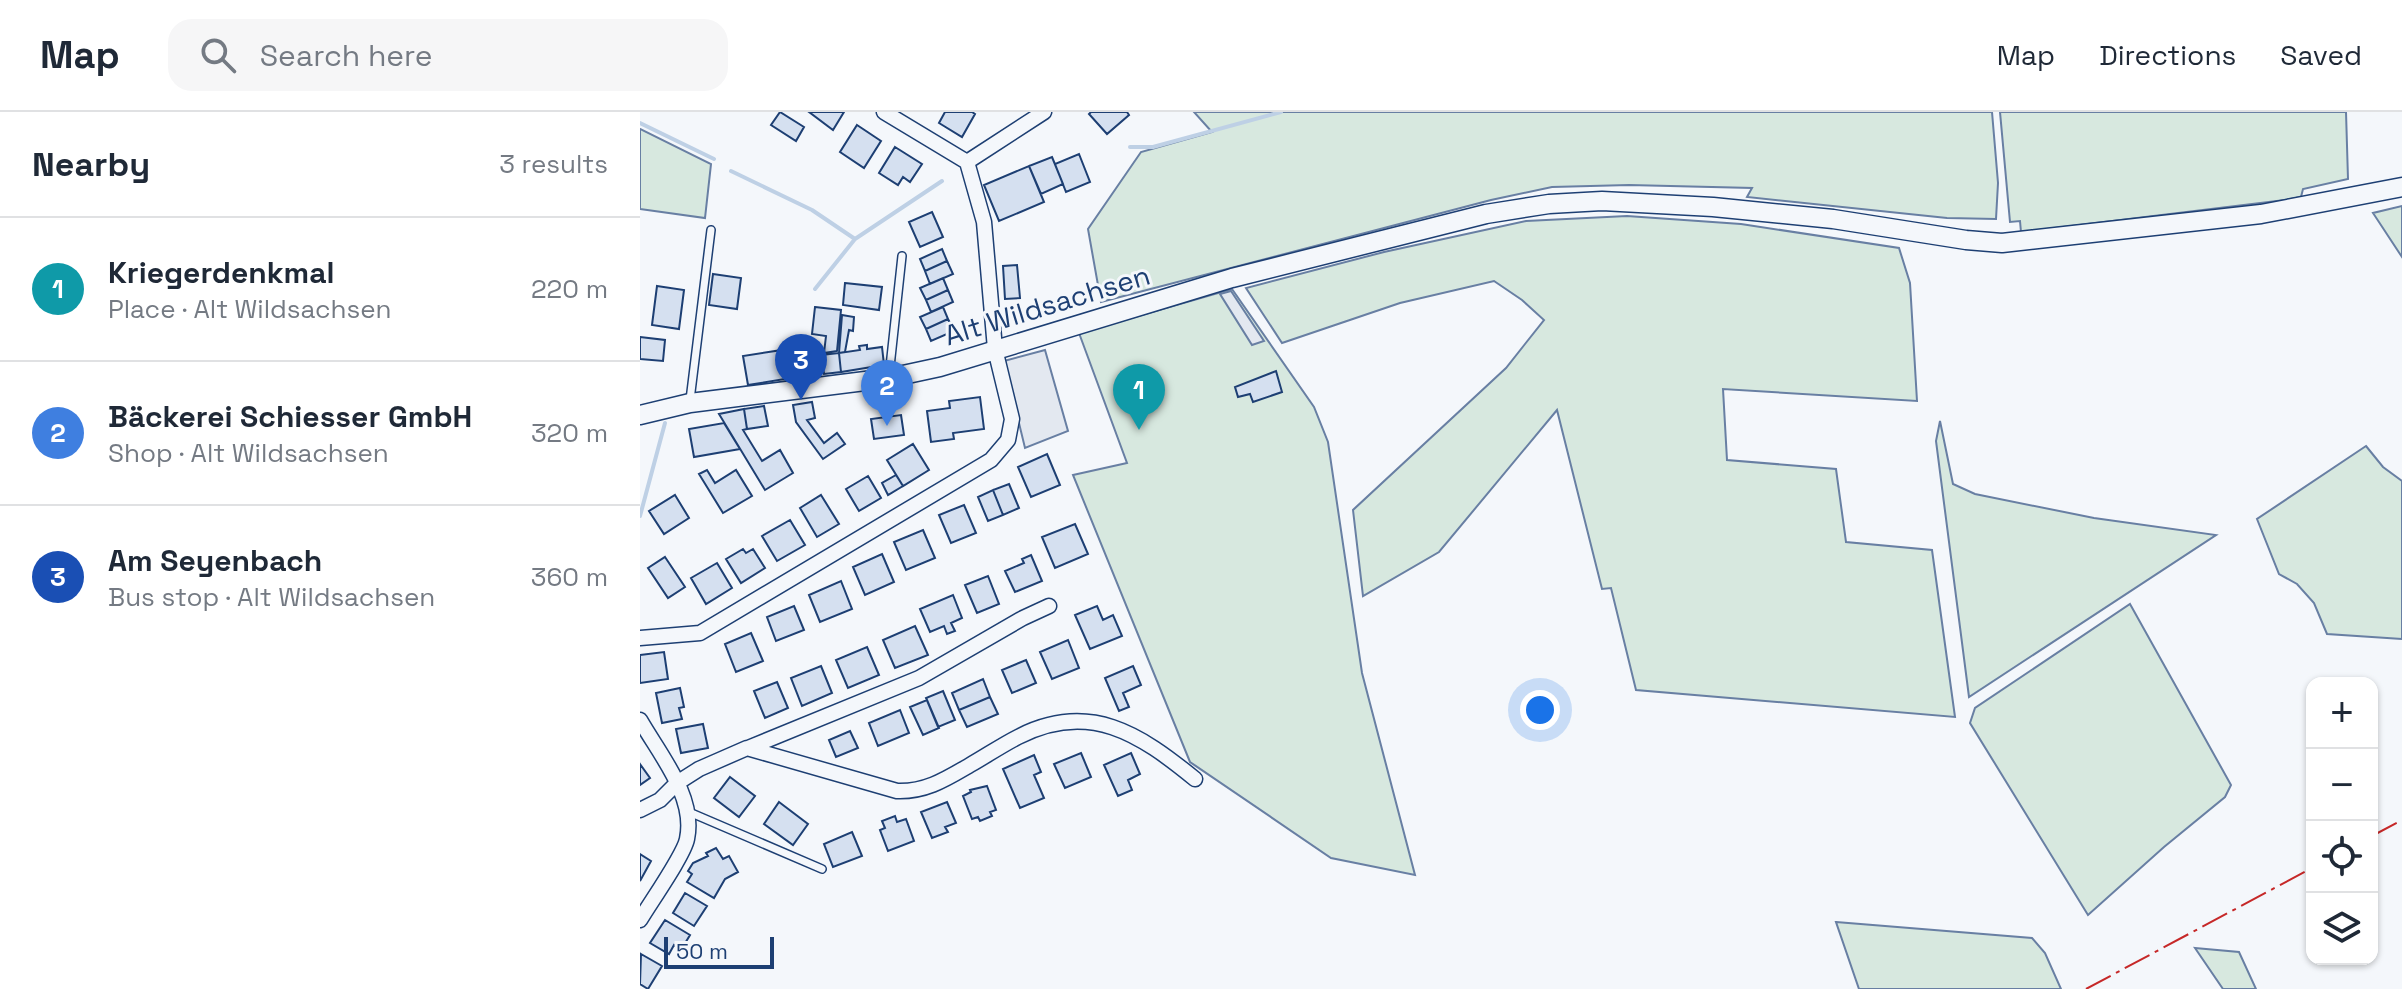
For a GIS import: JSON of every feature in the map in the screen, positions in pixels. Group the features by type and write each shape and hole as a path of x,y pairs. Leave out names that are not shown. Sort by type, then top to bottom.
{"main road":[{"name":"Alt Wildsachsen","path":"640,415 690,403 889,378 940,367 1232,278 1486,214 1549,204 1602,201 1713,207 1833,219 2002,243 2261,214 2402,187"}],"street":[{"path":"640,638 700,633 991,460 1008,440 1012,419 995,349 984,222 967,162 884,112"},
{"path":"967,162 1044,112"},
{"path":"640,810 660,800 677,783 699,769 919,678 1049,606"},
{"path":"640,720 677,783 689,812 687,842 640,920"},
{"path":"747,748 897,791 912,792 939,783 1019,736 1038,729 1078,722 1097,723 1137,736 1158,748 1195,779"}],"lane":[{"path":"690,403 711,230"},
{"path":"889,378 902,256"},
{"path":"689,812 822,869"}],"shaded area":[{"path":"1194,112 1992,112 1998,183 1996,219 1947,218 1747,197 1752,188 1552,187 1491,200 1101,302 1088,229 1141,152 1212,132"},
{"path":"2000,112 2346,112 2348,179 2303,189 2301,197 2285,200 2021,232 2020,221 2010,222"},
{"path":"640,129 711,164 705,218 640,209"},
{"path":"2402,206 2402,257 2373,213"},
{"path":"1627,216 1741,224 1899,248 1910,283 1917,401 1723,389 1727,460 1836,469 1846,542 1932,550 1955,717 1636,690 1611,588 1602,589 1557,410 1439,552 1363,596 1353,510 1506,368 1544,320 1494,281 1400,303 1282,343 1246,288 1384,252 1526,221"},
{"path":"1232,289 1314,407 1328,442 1362,673 1415,875 1331,858 1190,762 1073,475 1127,463 1079,333"},
{"path":"1231,291 1264,341 1252,345 1220,294"},
{"path":"1045,350 1068,431 1025,448 1004,361"},
{"path":"1940,421 1953,484 1975,494 2094,518 2216,535 1969,697 1936,441"},
{"path":"2366,446 2383,467 2402,481 2402,639 2327,634 2314,603 2297,584 2279,574 2257,519"},
{"path":"2130,604 2231,785 2225,797 2088,915 1970,723 1975,708"},
{"path":"1836,922 2032,938 2045,953 2061,989 1859,989"},
{"path":"2195,948 2239,952 2256,989 2223,989"}],"building":[{"path":"780,112 804,127 796,141 771,125"},
{"path":"809,112 844,112 833,130"},
{"path":"945,112 975,114 962,137 939,123"},
{"path":"1127,112 1129,115 1107,134 1089,114"},
{"path":"857,125 881,141 864,168 840,152"},
{"path":"895,147 922,164 910,182 903,177 898,185 879,173"},
{"path":"1079,154 1090,182 1066,192 1055,164"},
{"path":"1052,157 1063,184 1041,194 1029,166"},
{"path":"1029,166 1044,202 999,221 984,185"},
{"path":"932,212 943,237 920,247 909,222"},
{"path":"942,249 947,261 925,271 920,259"},
{"path":"947,261 953,274 930,284 925,271"},
{"path":"1017,265 1020,298 1005,299 1003,266"},
{"path":"713,274 741,278 737,309 709,305"},
{"path":"943,278 948,290 926,300 920,288"},
{"path":"845,283 882,287 879,310 843,305"},
{"path":"657,286 684,290 679,329 652,325"},
{"path":"948,290 953,302 931,312 926,300"},
{"path":"815,307 841,310 837,351 824,353 826,336 812,334"},
{"path":"943,307 948,319 926,329 920,317"},
{"path":"842,315 854,317 853,331 849,330 845,352 839,353"},
{"path":"948,319 954,331 931,341 926,329"},
{"path":"640,337 665,340 663,361 640,359"},
{"path":"867,345 867,349 882,347 884,365 841,372 839,353 860,350 859,346"},
{"path":"782,350 785,379 748,385 743,356"},
{"path":"839,353 841,372 824,374 821,355"},
{"path":"797,358 800,376 785,379 781,361"},
{"path":"1276,371 1282,392 1253,402 1250,394 1238,397 1235,387"},
{"path":"980,397 984,429 953,433 954,439 931,442 927,411 950,408 949,401"},
{"path":"812,402 815,418 807,420 824,443 837,433 845,444 823,459 796,422 793,405"},
{"path":"764,406 768,426 747,429 744,409"},
{"path":"744,409 747,429 743,430 762,461 780,450 793,473 765,490 719,414"},
{"path":"901,415 904,435 874,439 871,419"},
{"path":"724,423 740,449 694,457 689,429"},
{"path":"913,444 929,470 903,486 887,460"},
{"path":"1047,454 1060,485 1031,497 1018,467"},
{"path":"707,470 715,483 736,470 752,496 723,513 699,474"},
{"path":"896,475 903,486 888,495 882,483"},
{"path":"868,476 881,498 859,511 846,489"},
{"path":"1009,484 1019,508 1003,515 993,490"},
{"path":"993,490 1003,515 988,521 978,497"},
{"path":"675,495 689,518 664,534 649,511"},
{"path":"821,495 839,524 817,537 800,508"},
{"path":"964,505 976,533 951,543 939,515"},
{"path":"790,520 805,545 777,561 762,536"},
{"path":"1075,524 1088,554 1055,568 1042,537"},
{"path":"923,530 935,558 906,570 894,542"},
{"path":"743,549 746,553 753,549 765,568 741,583 726,559"},
{"path":"882,554 894,582 865,595 853,567"},
{"path":"1031,555 1042,581 1015,592 1005,571 1024,563 1022,559"},
{"path":"665,557 685,587 668,598 648,568"},
{"path":"717,563 732,588 706,604 691,578"},
{"path":"988,576 999,604 977,613 965,585"},
{"path":"841,581 852,609 820,622 809,595"},
{"path":"953,595 962,618 951,623 955,631 947,634 944,626 930,632 920,609"},
{"path":"794,606 804,630 776,641 767,617"},
{"path":"1097,606 1103,620 1113,615 1122,636 1090,649 1075,615"},
{"path":"915,626 928,655 895,668 883,640"},
{"path":"751,633 763,661 736,672 725,644"},
{"path":"1068,640 1079,668 1052,679 1040,652"},
{"path":"867,647 879,675 848,688 836,660"},
{"path":"664,652 668,679 640,683 640,655"},
{"path":"1026,660 1036,683 1012,693 1002,670"},
{"path":"821,666 832,693 802,706 791,678"},
{"path":"1133,666 1141,685 1123,693 1129,707 1119,711 1105,678"},
{"path":"983,679 990,697 959,710 952,693"},
{"path":"777,682 788,708 765,718 754,691"},
{"path":"680,688 684,707 679,708 682,719 662,723 656,693"},
{"path":"943,691 955,720 938,727 926,698"},
{"path":"990,697 998,714 967,727 959,710"},
{"path":"927,700 939,728 923,735 910,707"},
{"path":"900,710 909,733 878,746 869,723"},
{"path":"703,724 708,748 681,753 676,729"},
{"path":"850,731 858,748 836,757 829,740"},
{"path":"1081,753 1091,777 1065,788 1054,764"},
{"path":"1131,753 1140,774 1128,780 1132,790 1118,796 1104,765"},
{"path":"1034,755 1041,772 1034,775 1044,798 1020,808 1003,769"},
{"path":"640,764 650,778 640,785"},
{"path":"730,777 755,796 739,817 714,798"},
{"path":"987,786 996,810 990,812 992,816 980,821 978,817 972,819 963,796 970,790"},
{"path":"779,802 808,824 793,845 764,824"},
{"path":"947,802 956,823 945,827 948,832 932,838 921,812"},
{"path":"895,816 897,822 906,819 914,841 888,851 880,830 885,828 882,821"},
{"path":"852,832 862,856 833,867 824,844"},
{"path":"716,848 723,859 729,856 738,872 725,879 714,898 687,882 693,863"},
{"path":"640,854 651,861 640,881"},
{"path":"685,893 707,906 694,926 673,913"},
{"path":"665,920 690,935 681,950 674,945 669,954 650,943"},
{"path":"641,954 662,966 648,989 640,984"}],"waterway":[{"path":"1130,147 1153,147 1281,112"},
{"path":"640,123 714,159"},
{"path":"731,171 812,210 855,239"},
{"path":"815,289 855,239 942,181"},
{"path":"640,516 665,423"}],"power":[{"path":"2378,833 2402,820"},
{"path":"2086,989 2306,871"}],"place":[{"name":"Am Seyenbach","path":"801,400"},
{"name":"Bäckerei Schiesser GmbH","path":"887,426"},
{"name":"Kriegerdenkmal","path":"1139,430"}]}
